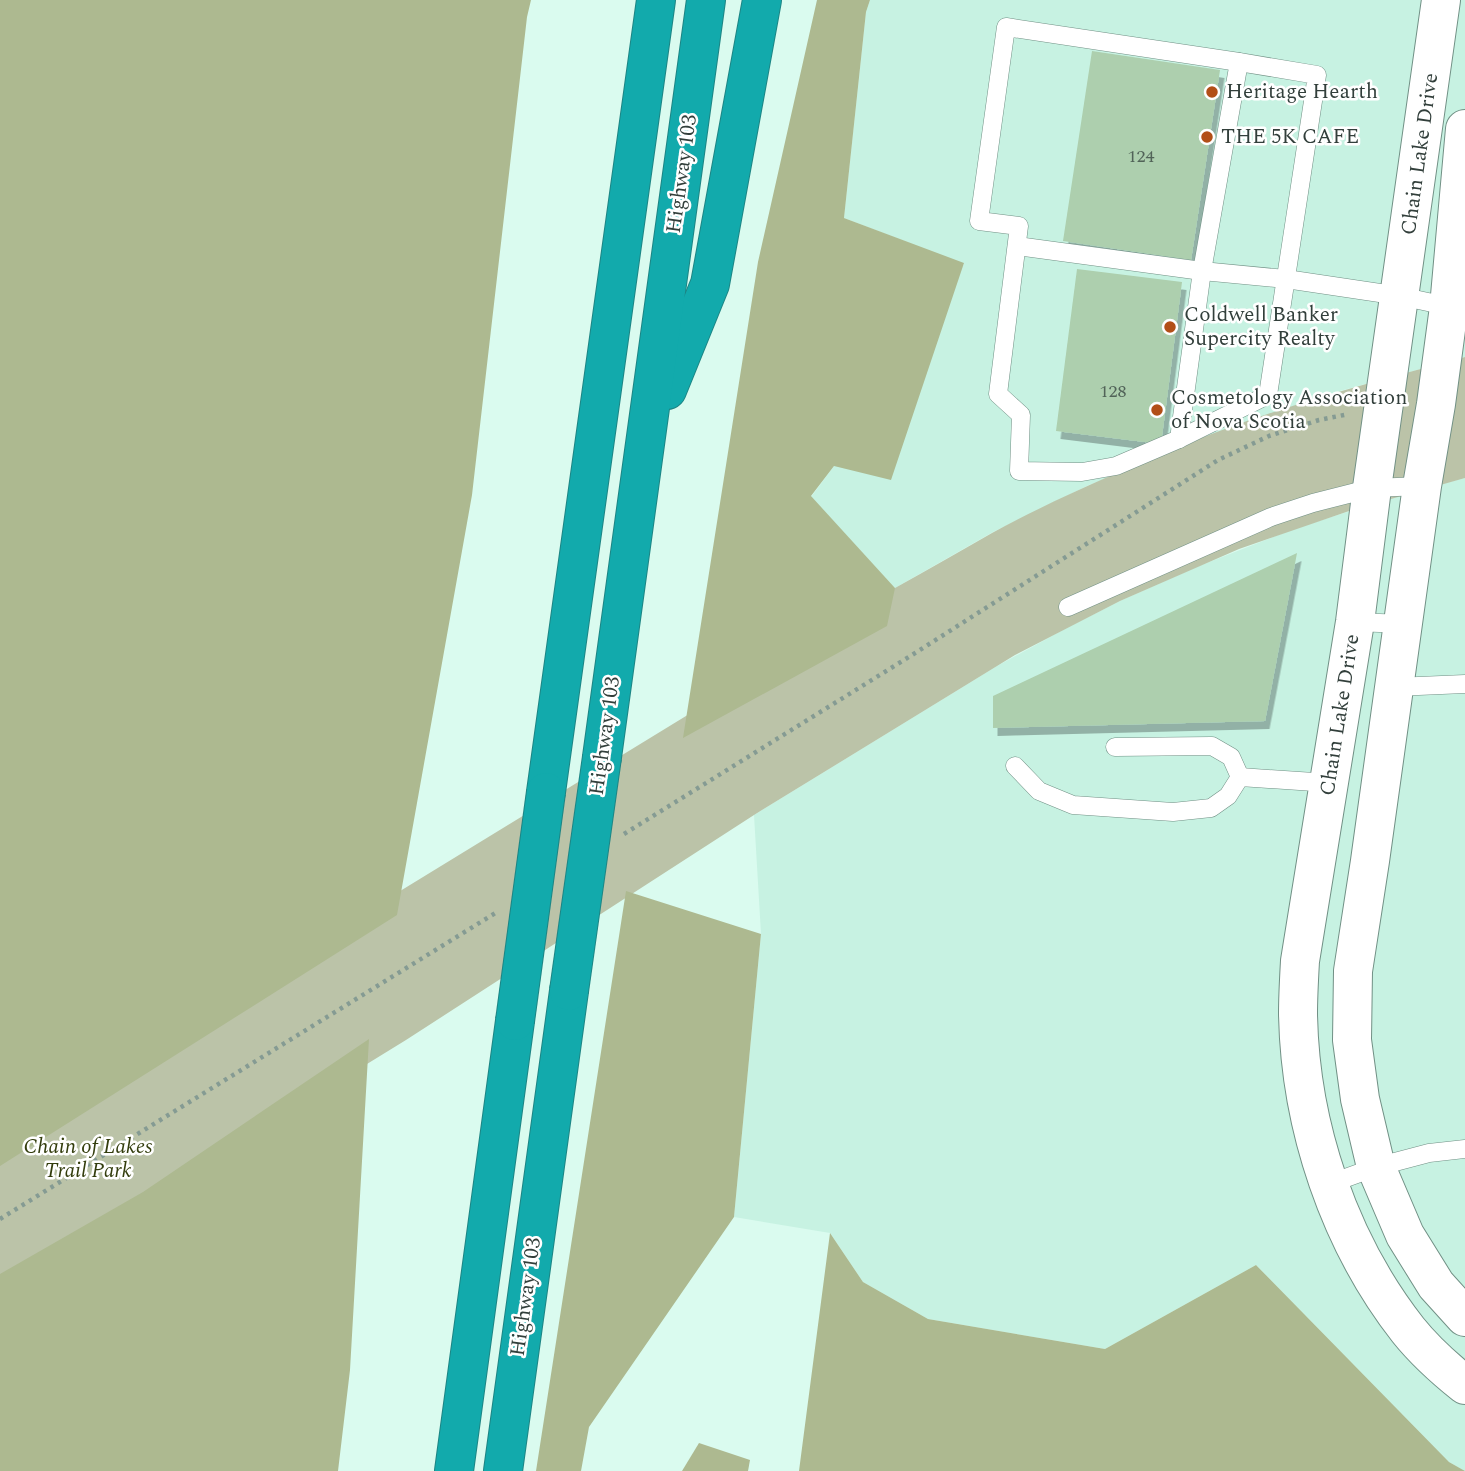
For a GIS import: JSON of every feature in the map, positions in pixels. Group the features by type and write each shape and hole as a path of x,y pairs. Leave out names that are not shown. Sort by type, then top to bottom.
{"highway":[{"path":"454,1471 656,0"},
{"name":"Highway 103","path":"503,1471 706,0"},
{"path":"645,444 710,284 762,0"}],"street":[{"name":"Chain Lake Drive","path":"1441,0 1355,622 1300,961 1298,1014 1303,1076 1314,1131 1329,1184 1350,1234 1375,1283 1409,1331 1465,1385"},
{"name":"Chain Lake Drive","path":"1465,129 1457,307 1422,486 1353,971 1352,1040 1360,1099 1376,1167 1405,1235 1436,1285 1465,1317"}],"lane":[{"path":"1006,27 1239,62 1317,75 1268,395 1179,439 1116,466 1082,472 1019,471 1021,415 998,394 1018,226 979,221 1006,27"},
{"path":"1179,439 1202,271 1239,62"},
{"path":"1017,246 1202,271 1286,279 1457,307"},
{"path":"1068,607 1272,517 1313,502 1373,488 1422,486"},
{"path":"1355,622 1404,624"},
{"path":"1395,687 1465,684"},
{"path":"1115,747 1212,746 1231,757 1240,777"},
{"path":"1016,766 1039,791 1073,805 1173,812 1211,808 1228,796 1240,777"},
{"path":"1240,777 1329,783"},
{"path":"1329,1184 1376,1167 1429,1153 1465,1149"}],"path":[{"path":"622,836 1218,460 1269,436 1319,420 1385,408"},
{"path":"0,1219 503,908"}],"shaded area":[{"path":"0,0 531,0 472,495 397,915 0,1166"},
{"path":"817,0 870,0 866,12 844,218 964,263 891,480 834,466 811,496 895,588 887,626 683,738 758,262"},
{"path":"870,0 1465,0 1465,357 1325,395 1089,485 993,532 895,588 811,497 834,466 964,264 844,218 866,12"},
{"path":"1465,478 1465,1471 1449,1462 1256,1265 1105,1349 928,1319 863,1282 830,1233 734,1217 761,934 754,815 997,666 1120,601 1199,566 1294,529 1403,494"},
{"path":"626,891 761,934 734,1217 589,1427 581,1471 536,1471"},
{"path":"369,1039 350,1370 338,1471 0,1471 0,1274 143,1192"},
{"path":"830,1233 863,1282 928,1319 1105,1349 1256,1265 1449,1462 1465,1471 799,1471"},
{"path":"699,1443 750,1460 748,1471 682,1471"}],"green space":[{"name":"Chain of Lakes Trail Park","path":"1465,357 1465,478 1352,510 1239,549 1120,601 1015,655 754,815 406,1040 0,1290 0,1136 895,588 992,533 1085,487 1216,432 1322,397"}],"building":[{"path":"1092,51 1220,70 1191,260 1063,241"},
{"path":"1077,269 1182,282 1161,444 1056,431"},
{"path":"1297,553 1265,721 993,728 993,696"}],"place":[{"name":"Heritage Hearth","path":"1212,92"},
{"name":"THE 5K CAFE","path":"1207,137"},
{"name":"Coldwell Banker Supercity Realty","path":"1170,327"},
{"name":"Cosmetology Association of Nova Scotia","path":"1157,410"}]}
